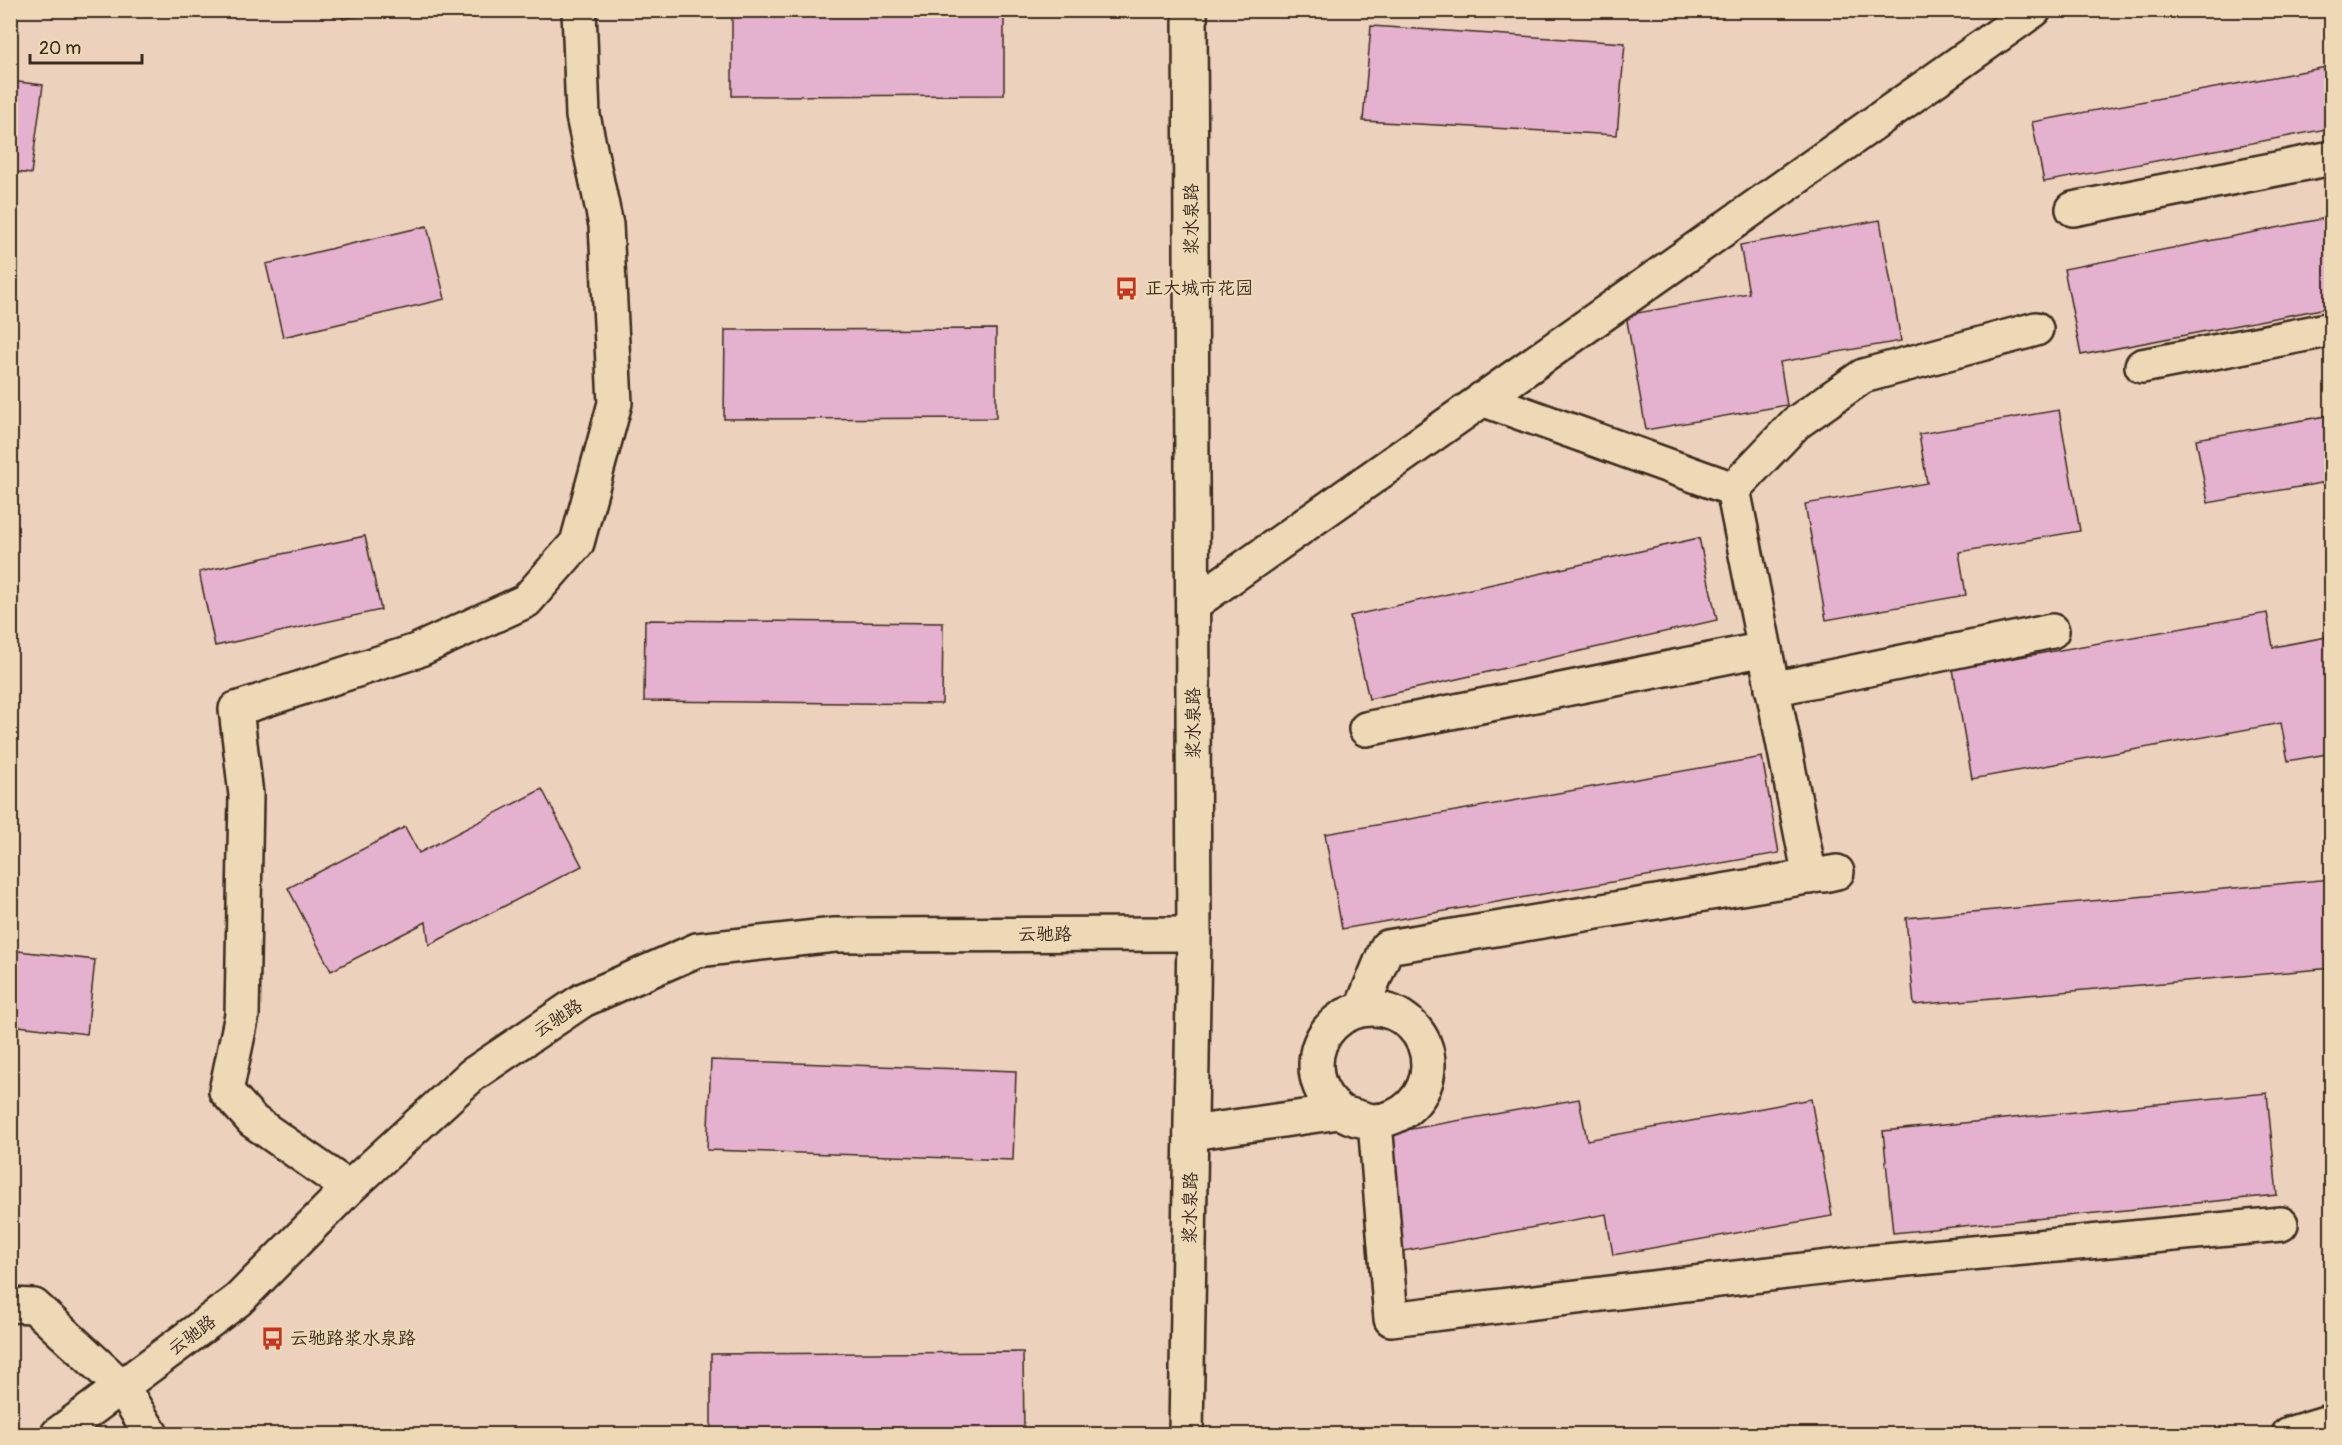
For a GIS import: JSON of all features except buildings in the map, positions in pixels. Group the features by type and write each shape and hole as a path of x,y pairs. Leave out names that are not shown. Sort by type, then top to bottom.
{"street":[{"path":"349,1188 254,1121 226,1091 242,1003 246,795 236,709 416,651 526,601 577,543 615,404 606,225 583,116 579,10"},
{"name":"浆水泉路","path":"1186,1434 1194,934 1190,10"},
{"path":"1192,604 2034,10"},
{"path":"2073,209 2331,158"},
{"path":"1732,489 1796,423 1863,376 2036,329"},
{"path":"2142,366 2331,329"},
{"path":"1482,399 1732,489"},
{"path":"1361,1010 1387,947 1817,876 1772,689 1732,489"},
{"path":"1772,689 2052,632"},
{"path":"1366,729 1765,649"},
{"name":"云驰路","path":"58,1434 238,1300 349,1188 472,1075 583,1000 697,950 835,935 1194,934"},
{"path":"1380,1009 1398,1014 1413,1025 1423,1040 1429,1058 1428,1077 1422,1094 1410,1108 1393,1118 1375,1122 1356,1120 1339,1112 1326,1099 1317,1082 1316,1063 1319,1044 1329,1028 1344,1016 1361,1010 1380,1009"},
{"path":"1191,1132 1339,1112"},
{"path":"1375,1122 1391,1318 1854,1264 2281,1224"},
{"path":"10,1305 34,1306 122,1387 151,1434"},
{"path":"2289,1434 2331,1421"}],"place":[{"name":"正大城市花园","path":"1127,288"},
{"name":"云驰路浆水泉路","path":"272,1338"}]}
